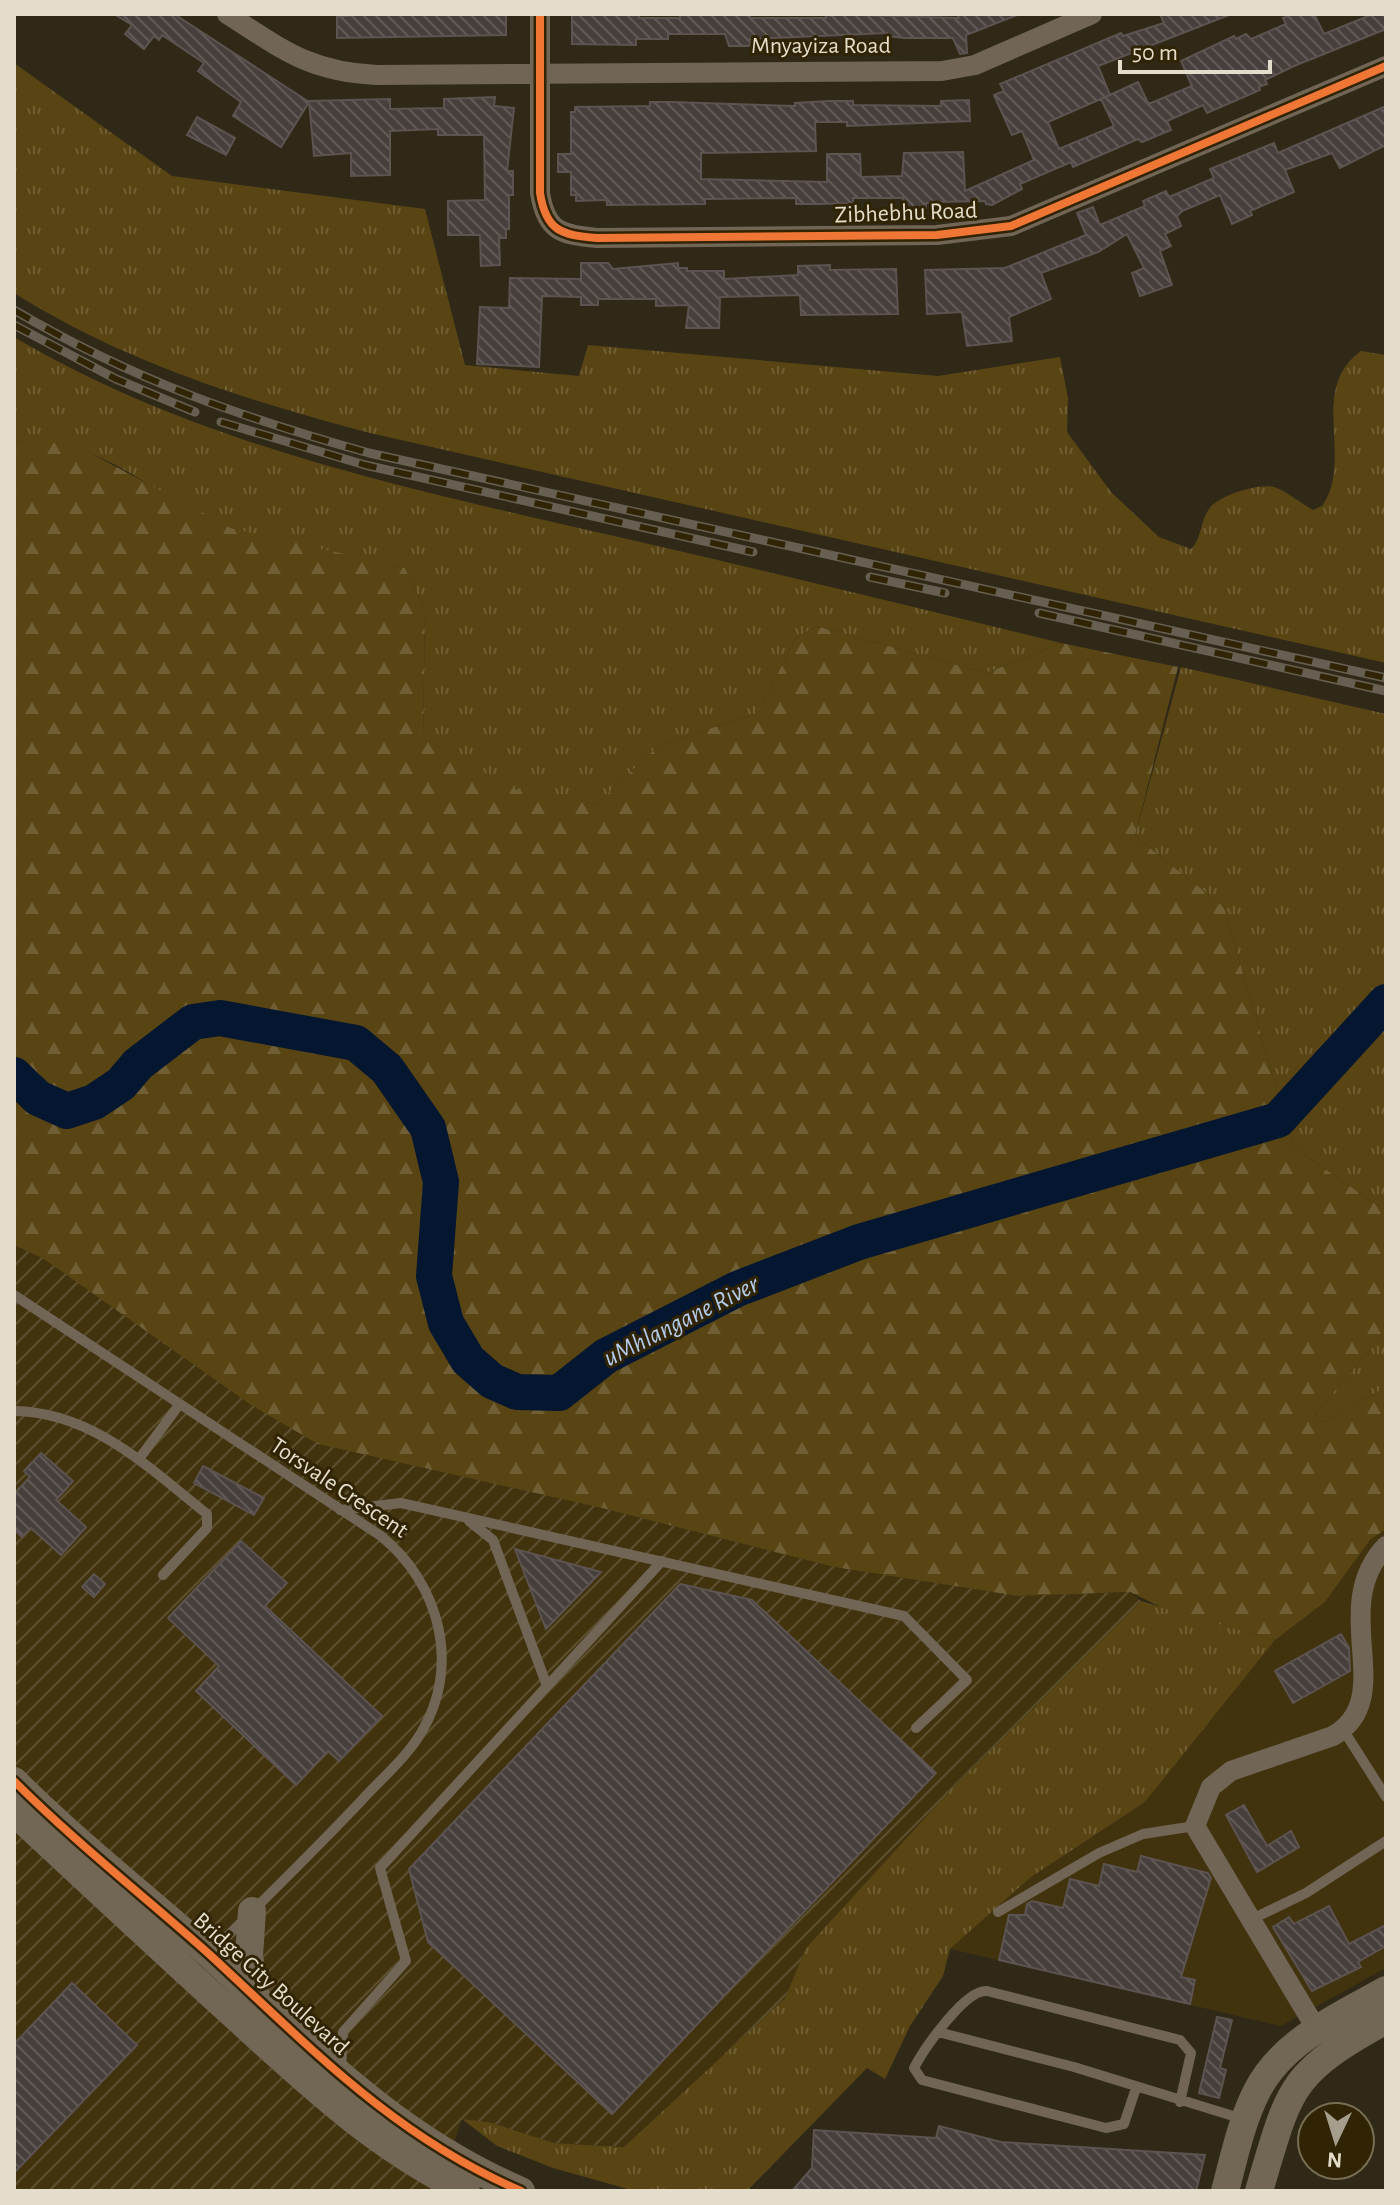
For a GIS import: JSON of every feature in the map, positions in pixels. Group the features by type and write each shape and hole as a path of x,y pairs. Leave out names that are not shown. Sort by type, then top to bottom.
{"street":[{"name":"Mnyayiza Road","path":"227,14 297,59 325,70 377,75 942,71 975,65 1092,14"},
{"path":"539,74 540,14"},
{"name":"Zibhebhu Road","path":"539,74 540,193 543,214 552,226 577,237 767,238 937,235 1011,226 1386,66"},
{"path":"1317,2030 1195,1826 1211,1787 1231,1771 1344,1731 1369,1698 1371,1685 1361,1612 1362,1592 1369,1568 1386,1546"},
{"name":"Bridge City Boulevard","path":"18,1804 209,1954 403,2127 483,2175 521,2191"},
{"name":"Bridge City Boulevard","path":"18,1804 190,1975 304,2080 370,2134 437,2177 466,2191"},
{"path":"252,1911 249,1956 256,1998"},
{"path":"1225,2191 1257,2089 1277,2061 1317,2030 1386,1990"},
{"path":"1259,2191 1284,2107 1304,2074 1319,2059 1386,2020"}],"lane":[{"name":"Torsvale Crescent","path":"14,1295 399,1551 430,1597 441,1649 436,1698 421,1733 190,1975"},
{"path":"139,1459 179,1405"},
{"path":"14,1411 47,1414 114,1440 210,1519 207,1528 163,1575"},
{"path":"340,1510 401,1503 904,1616 967,1680 916,1728"},
{"path":"464,1517 493,1540 547,1686"},
{"path":"341,2074 343,2032 406,1961 380,1868 662,1561"},
{"path":"1344,1731 1386,1797"},
{"path":"998,1912 1099,1853 1143,1834 1195,1826"},
{"path":"1252,1919 1306,1893 1386,1841"},
{"path":"1136,2088 1124,2124 1111,2129 922,2080 914,2068 938,2032 980,1990 1180,2040 1191,2053 1180,2102"},
{"path":"938,2032 1245,2120"}],"shaded area":[{"path":"14,1245 602,1508 834,1567 1018,1596 1130,1592 1141,1601 956,1784 806,1948 785,1998 624,2147 554,2143 489,2122 462,2119 437,2191 14,2191"},
{"path":"1386,1529 1386,1968 1281,2026 950,1949 1031,1877 1145,1802 1275,1640 1325,1602 1370,1540"}],"green space":[{"path":"14,63 172,176 425,209 465,365 579,376 588,345 938,376 1060,357 1068,398 1067,432 1111,492 1159,537 1191,549 1213,504 1238,492 1274,487 1313,510 1322,506 1331,487 1334,467 1337,385 1345,367 1361,351 1386,355 1386,663 370,433 277,407 142,359 14,293"},
{"path":"14,337 84,375 156,407 306,459 382,481 1061,643 986,673 816,626 796,638 757,714 660,744 597,804 514,790 423,738 425,611 405,568 253,535 204,516 128,472 75,448 46,442 14,442"},
{"path":"38,440 79,447 231,528 405,568 425,611 423,738 514,789 597,804 660,744 757,714 796,638 816,626 986,673 1061,643 1178,667 1135,836 1224,907 1293,1147 1386,1211 1386,1331 1317,1411 1316,1419 1324,1422 1386,1387 1386,1529 1370,1540 1325,1602 1275,1640 1163,1608 1130,1592 1018,1596 834,1567 602,1508 318,1444 251,1405 44,1259 14,1245 14,442"},
{"path":"1181,667 1386,714 1386,1211 1293,1147 1224,907 1135,836"},
{"path":"1386,1331 1386,1387 1324,1422 1316,1419 1317,1411"},
{"path":"1141,1601 1275,1640 1145,1802 1031,1877 950,1949 943,1976 910,2026 885,2079 867,2068 747,2191 635,2191 553,2168 497,2146 462,2119 489,2122 554,2143 624,2147 785,1998 806,1948 956,1784"}],"building":[{"path":"114,14 174,14 309,102 281,147 233,116 241,102 198,71 204,63 162,35 159,40 154,36 144,49 125,34 132,25"},
{"path":"369,14 506,15 506,35 337,38 337,17"},
{"path":"572,14 639,14 639,18 680,18 680,14 750,14 750,18 826,18 826,14 959,18 957,14 1020,14 966,35 967,53 960,54 953,38 905,38 887,36 887,33 750,39 750,46 729,46 725,34 668,34 668,39 636,39 636,45 572,44"},
{"path":"1160,14 1229,15 1098,66 1110,95 1138,82 1148,103 1151,103 1192,86 1181,61 1234,36 1236,39 1246,34 1251,39 1286,24 1283,18 1294,14 1314,14 1324,34 1373,14 1386,14 1386,29 1294,66 1265,80 1267,84 1259,87 1260,90 1207,113 1203,105 1167,121 1171,130 1142,142 1138,139 1073,167 1071,162 1020,184 1022,189 992,205 985,201 933,202 926,203 926,208 903,208 903,198 853,198 853,203 796,204 796,198 705,199 705,204 607,205 607,200 576,201 576,195 571,195 571,172 558,172 558,154 571,154 571,112 575,112 575,107 650,106 650,102 795,106 795,103 829,101 853,101 853,105 941,106 941,101 969,100 970,121 847,126 847,122 815,122 816,151 701,153 701,179 827,182 827,154 860,154 861,177 902,176 904,153 963,152 965,191 1034,160 1022,131 1012,135 994,95 1004,91 1000,84 1121,33 1123,36 1164,23","holes":["1104,97 1101,99 1114,126 1059,149 1048,122"]},
{"path":"495,97 494,106 514,108 507,171 513,171 513,195 509,195 509,229 506,229 506,238 499,238 500,265 481,266 480,235 448,235 448,201 485,200 484,135 438,135 438,129 390,131 390,175 351,176 351,153 314,156 309,101 390,99 390,109 444,108 444,99"},
{"path":"1386,106 1386,145 1340,168 1332,153 1285,170 1294,192 1250,211 1252,215 1232,224 1220,195 1182,211 1177,216 1181,226 1165,234 1171,246 1160,251 1172,285 1140,296 1132,273 1144,268 1127,234 1098,252 1041,273 1051,299 1009,317 1012,341 967,346 962,312 927,314 925,270 1005,268 1086,235 1077,213 1093,207 1100,225 1145,206 1143,201 1166,191 1169,197 1214,178 1210,169 1274,143 1278,153"},
{"path":"197,117 235,138 226,155 187,135"},
{"path":"581,263 608,263 613,269 678,263 678,268 687,268 687,271 724,271 724,279 798,275 798,266 830,265 830,270 896,269 898,314 801,315 800,295 720,297 719,328 686,328 689,305 656,306 656,299 598,299 598,305 581,305 581,297 542,296 539,367 477,364 480,307 509,308 510,278 581,279"},
{"path":"41,1453 73,1481 56,1500 86,1527 61,1555 31,1528 22,1537 14,1529 14,1494 30,1477 24,1471"},
{"path":"203,1466 264,1498 254,1515 194,1483"},
{"path":"241,1541 287,1583 265,1606 382,1716 339,1761 328,1751 296,1785 196,1691 219,1666 168,1618"},
{"path":"515,1549 601,1572 546,1629"},
{"path":"94,1574 105,1584 94,1597 82,1587"},
{"path":"680,1584 752,1600 936,1773 612,2114 428,1942 409,1869"},
{"path":"1341,1634 1349,1648 1350,1671 1293,1703 1275,1671"},
{"path":"1244,1805 1267,1846 1291,1831 1299,1847 1257,1872 1226,1815"},
{"path":"1141,1856 1208,1873 1211,1878 1181,1977 1195,1980 1190,2004 999,1960 1009,1915 1025,1915 1027,1904 1032,1901 1063,1908 1070,1879 1099,1886 1104,1864 1137,1872"},
{"path":"1329,1906 1349,1944 1386,1925 1386,1946 1358,1962 1361,1967 1312,1991 1273,1927 1289,1917 1294,1924"},
{"path":"72,1983 137,2045 14,2173 14,2044"},
{"path":"1217,2017 1232,2020 1220,2068 1226,2070 1219,2098 1199,2093"},
{"path":"939,2126 1001,2142 1205,2155 1196,2191 792,2191 812,2168 814,2130 936,2138"}],"waterway":[{"name":"uMhlangane River","path":"14,1075 38,1098 67,1111 94,1102 121,1084 138,1064 193,1022 220,1018 356,1043 387,1069 428,1128 441,1182 434,1276 446,1323 468,1360 492,1381 517,1392 559,1393 606,1356 737,1289 859,1242 1278,1120 1386,1002"}],"railway":[{"path":"14,310 101,356 187,394 369,453 1386,678"},
{"path":"14,325 116,379 195,412"},
{"path":"221,422 365,465 753,552"},
{"path":"870,577 945,593"},
{"path":"1039,613 1386,691"}],"cycle path":[{"path":"540,14 540,193 543,206 546,216 557,229 597,238 937,235 1011,226 1386,66"},
{"path":"14,1781 354,2086 432,2144 521,2191"}]}
